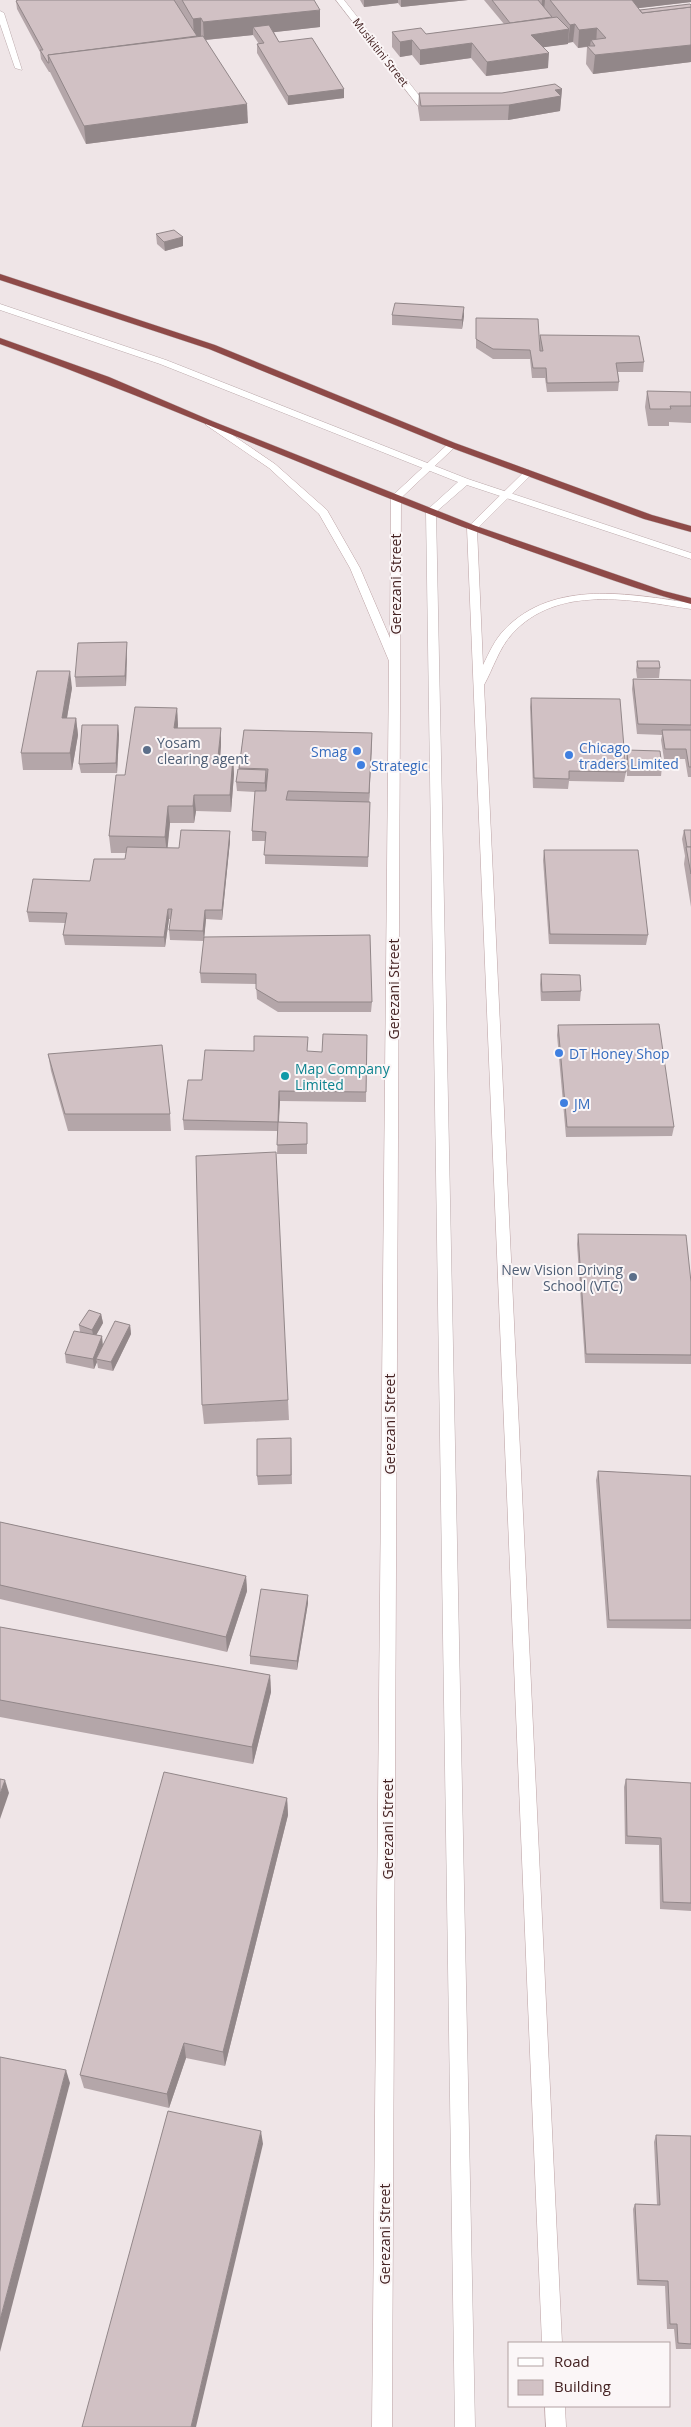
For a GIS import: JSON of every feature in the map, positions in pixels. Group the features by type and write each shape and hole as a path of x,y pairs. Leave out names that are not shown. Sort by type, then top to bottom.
{"highway":[{"path":"3,278 212,347 452,445 648,517 691,529"},
{"path":"0,341 106,379 209,423 472,528 660,593 691,601"}],"main road":[{"name":"Musikitini Street","path":"340,0 422,105"},
{"path":"0,13 19,68"},
{"path":"0,307 164,362 465,481 691,556"},
{"path":"209,423 272,466 324,512 355,568 395,664"},
{"path":"396,497 452,445"},
{"path":"528,473 472,528 552,2342"},
{"path":"465,481 431,511 465,2427"},
{"name":"Gerezani Street","path":"382,2427 396,497"},
{"path":"479,686 508,632 537,608 577,597 621,596 691,606"},
{"path":"555,2407 556,2427"}],"building":[{"path":"174,0 197,36 48,55 48,63 40,50 43,50 16,1"},
{"path":"182,0 314,0 320,10 203,22 201,18 193,19"},
{"path":"492,0 538,0 552,17 510,23"},
{"path":"550,0 632,0 642,13 691,7 691,45 595,55 587,46 595,46 591,40 606,38 597,28 579,30 575,24 570,25"},
{"path":"690,4 691,7 642,13 640,10"},
{"path":"557,17 569,29 531,35 549,53 487,62 472,43 420,50 412,40 400,42 392,32 421,28 426,34"},
{"path":"269,25 279,42 312,38 344,89 288,96 257,44 264,43 253,27"},
{"path":"203,36 247,104 84,126 48,55"},
{"path":"555,84 562,89 555,90 561,96 509,105 421,106 419,93 502,93"},
{"path":"174,230 183,237 164,242 156,234"},
{"path":"395,303 464,307 462,320 392,315"},
{"path":"476,318 538,319 540,351 543,351 540,335 639,336 644,362 616,363 619,382 547,383 546,368 533,368 530,350 493,349 476,339"},
{"path":"647,391 691,392 691,406 670,406 671,409 650,409"},
{"path":"127,642 125,676 75,677 78,643"},
{"path":"637,661 659,661 660,668 638,668"},
{"path":"37,671 70,671 62,718 76,718 70,753 21,753"},
{"path":"633,679 691,680 691,725 638,724"},
{"path":"531,698 620,699 626,772 569,771 569,779 534,778"},
{"path":"135,707 177,708 174,728 221,728 218,757 233,757 230,795 194,795 193,806 168,806 165,837 109,836 116,775 125,775"},
{"path":"82,725 118,725 116,763 79,764"},
{"path":"244,730 372,733 369,793 288,791 286,800 370,802 368,857 264,855 266,832 252,831 255,791 266,791 268,769 239,768"},
{"path":"662,730 691,730 691,767 689,767 686,749 665,749"},
{"path":"627,750 660,751 662,767 628,766"},
{"path":"238,769 266,770 265,783 236,782"},
{"path":"181,830 230,831 222,910 205,910 203,931 169,930 172,909 168,909 164,937 63,935 67,913 27,912 33,879 90,881 94,859 125,859 127,847 179,848"},
{"path":"684,830 691,830 691,847 687,847"},
{"path":"686,847 691,847 691,874"},
{"path":"544,850 638,850 648,935 550,934"},
{"path":"370,935 372,1002 278,1002 256,989 256,974 200,973 204,937"},
{"path":"541,974 580,975 581,991 542,992"},
{"path":"659,1024 674,1127 567,1127 558,1025"},
{"name":"Map Company Limited","path":"323,1034 367,1035 366,1092 279,1091 278,1122 183,1120 188,1080 202,1080 205,1050 254,1051 254,1036 308,1037 307,1051 322,1052"},
{"path":"162,1045 170,1114 65,1114 48,1054"},
{"path":"278,1122 307,1123 307,1144 277,1145"},
{"path":"276,1152 288,1400 202,1405 196,1156"},
{"name":"New Vision Driving School (VTC)","path":"578,1234 686,1235 691,1282 691,1355 586,1354"},
{"path":"89,1310 101,1314 92,1330 79,1325"},
{"path":"115,1321 130,1325 111,1362 96,1359"},
{"path":"74,1331 102,1336 93,1359 65,1354"},
{"path":"291,1438 291,1475 257,1476 257,1439"},
{"path":"598,1471 691,1476 691,1620 609,1620"},
{"path":"0,1522 246,1576 226,1637 0,1585"},
{"path":"261,1589 308,1595 297,1661 250,1656"},
{"path":"0,1627 270,1675 252,1747 0,1700"},
{"path":"164,1772 287,1798 223,2052 184,2043 167,2094 80,2075"},
{"path":"0,1779 5,1780 0,1794"},
{"path":"626,1779 691,1783 691,1903 663,1902 661,1838 627,1836"},
{"path":"0,2057 66,2070 0,2320"},
{"path":"168,2111 261,2131 191,2427 82,2427"},
{"path":"656,2135 691,2136 691,2344 678,2343 677,2324 670,2324 668,2281 639,2280 635,2204 660,2205"}],"place":[{"name":"Yosam clearing agent","path":"147,750"},
{"name":"Smag","path":"357,751"},
{"name":"Chicago traders Limited","path":"569,755"},
{"name":"Strategic","path":"361,765"},
{"name":"DT Honey Shop","path":"559,1053"},
{"name":"Map Company Limited","path":"285,1076"},
{"name":"JM","path":"564,1103"},
{"name":"New Vision Driving School (VTC)","path":"633,1277"}]}
